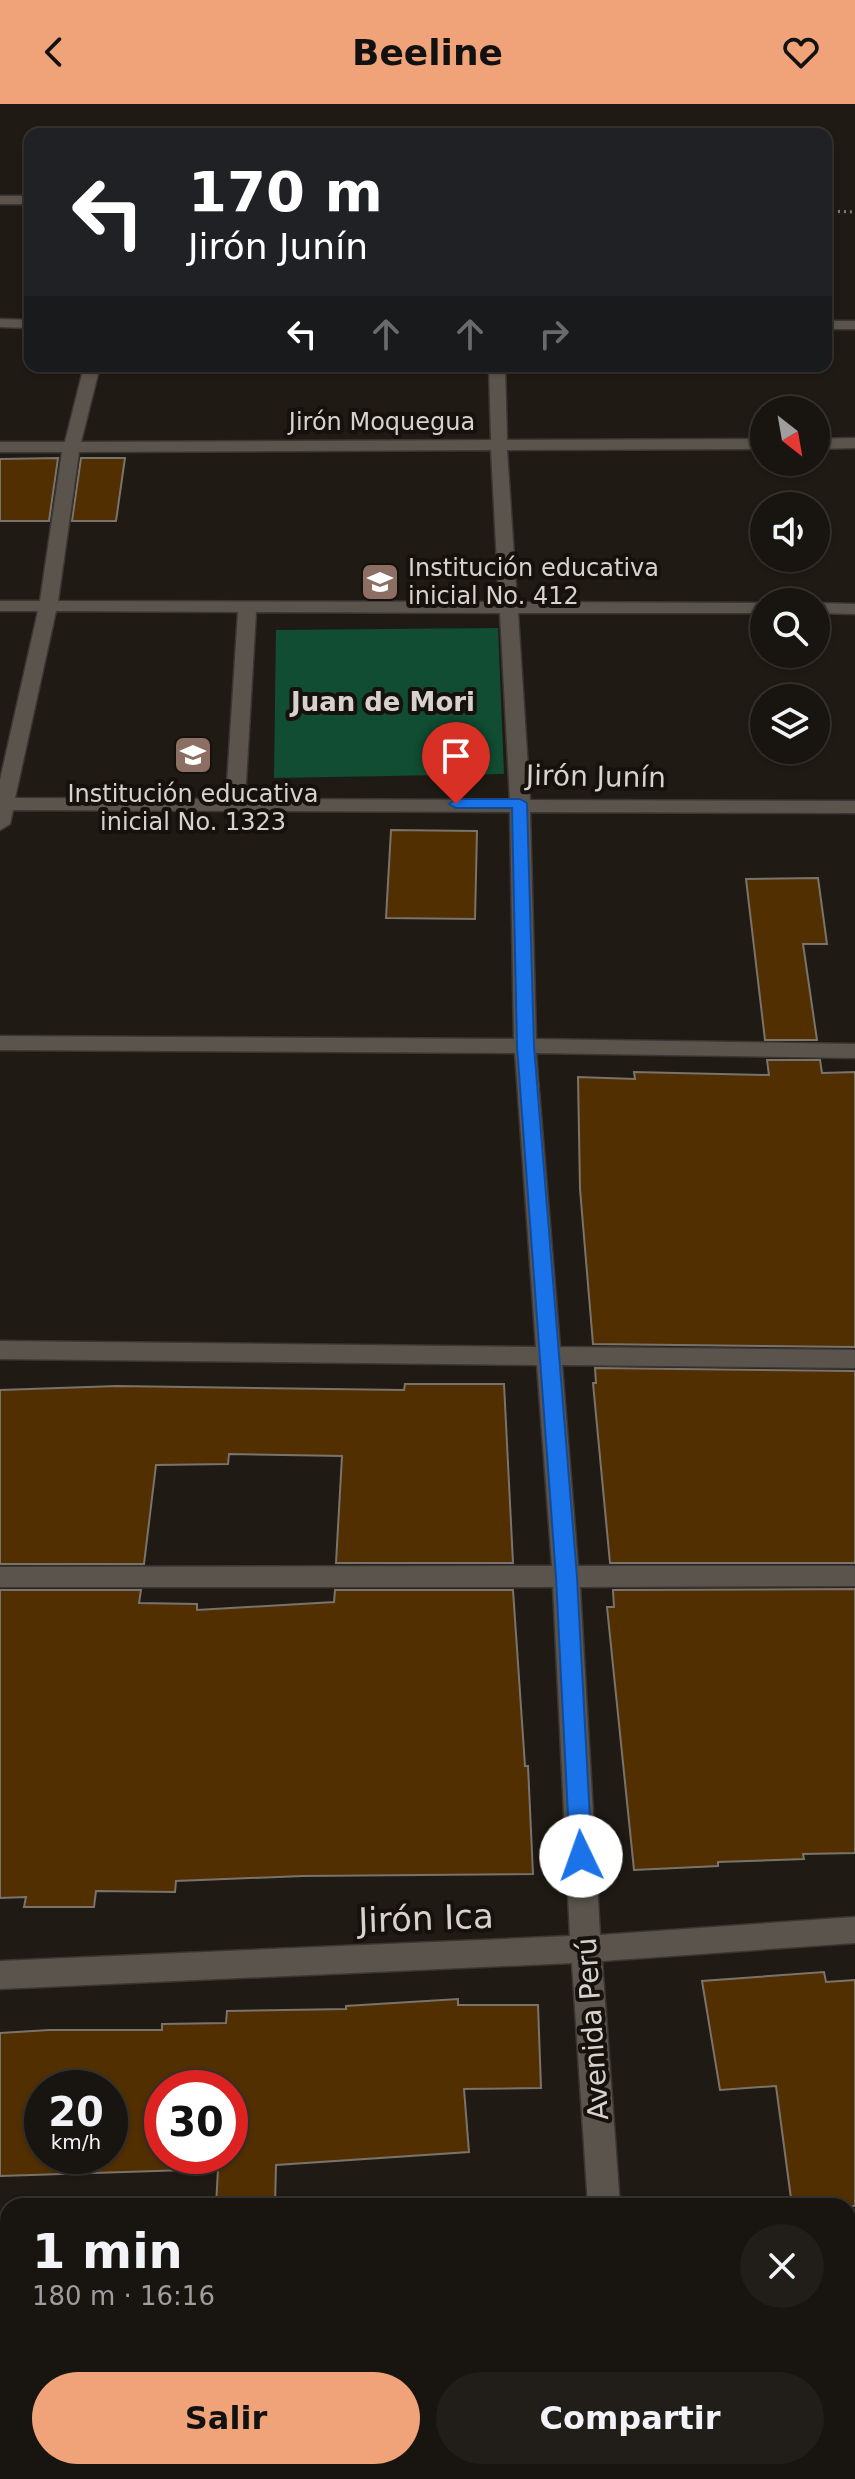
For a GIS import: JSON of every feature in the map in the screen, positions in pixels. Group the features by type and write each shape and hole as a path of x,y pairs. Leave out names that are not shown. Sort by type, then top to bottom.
{"street":[{"path":"0,200 24,200"},
{"path":"0,323 24,324"},
{"path":"832,325 855,325"},
{"path":"0,824 48,606 71,448 90,372"},
{"name":"Avenida Perú","path":"497,372 520,803 525,1046 566,1577 586,1949 603,2198"},
{"path":"830,444 855,443"},
{"name":"Jirón Moquegua","path":"0,447 750,444"},
{"path":"0,606 750,608"},
{"path":"830,608 855,609"},
{"path":"235,806 247,609"},
{"name":"Jirón Junín","path":"2,804 235,806 520,803 855,807"},
{"path":"0,1043 855,1051"},
{"path":"0,1350 855,1359"},
{"path":"0,1577 855,1576"},
{"name":"Jirón Ica","path":"0,1975 586,1949 855,1930"}],"path":[{"path":"832,211 855,212"}],"green space":[{"path":"498,628 504,774 274,778 276,630"}],"building":[{"path":"58,458 49,521 0,521 0,459"},
{"path":"81,458 125,458 116,521 72,521"},
{"path":"391,830 477,831 475,919 386,918"},
{"path":"818,878 827,944 803,944 817,1040 765,1040 746,879"},
{"path":"767,1060 820,1060 822,1073 855,1072 855,1347 593,1344 580,1189 578,1077 635,1079 634,1072 769,1075"},
{"path":"595,1368 855,1371 855,1563 610,1563 593,1383 596,1383"},
{"path":"405,1384 504,1384 513,1563 336,1563 342,1456 229,1454 228,1464 156,1465 144,1564 0,1564 0,1390 117,1386 404,1390"},
{"path":"855,1589 855,1853 803,1854 804,1859 718,1862 718,1866 634,1870 607,1607 614,1607 613,1590"},
{"path":"0,1590 141,1590 139,1603 197,1604 197,1610 334,1602 335,1590 513,1590 525,1766 528,1766 533,1874 303,1876 176,1881 175,1892 96,1891 94,1907 24,1907 26,1897 0,1898"},
{"path":"824,1972 826,1982 855,1980 855,2198 791,2198 776,2086 720,2090 702,1981"},
{"path":"458,1999 458,2005 538,2005 541,2088 464,2089 469,2152 276,2165 275,2198 216,2198 218,2174 248,2174 248,2070 144,2070 144,2171 128,2172 128,2070 24,2070 24,2174 62,2174 0,2176 0,2033 162,2030 162,2024 226,2023 227,2011 346,2009 346,2006"}],"place":[{"name":"Institución educativa inicial No. 412","path":"380,582"},
{"name":"Institución educativa inicial No. 1323","path":"193,755"}],"district":[{"name":"Juan de Mori","path":"383,702"}],"route":[{"path":"456,804 520,803 525,1046 566,1577 581,1856"}]}
